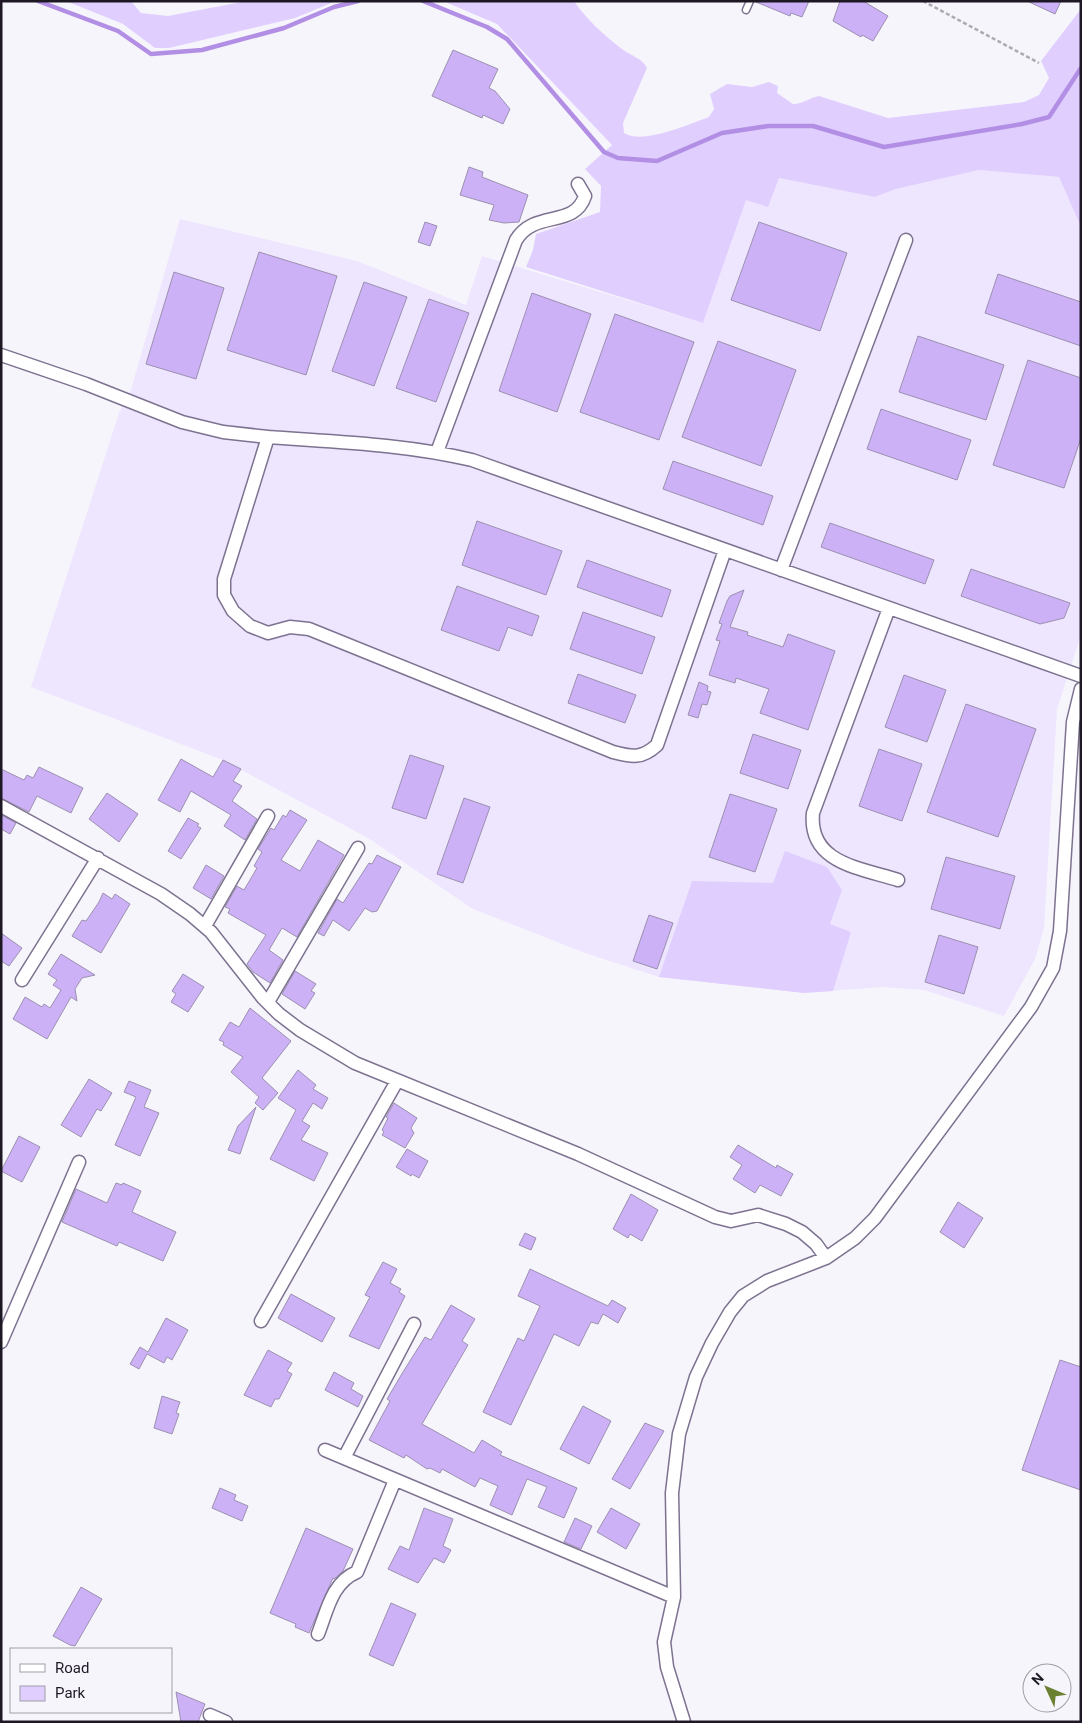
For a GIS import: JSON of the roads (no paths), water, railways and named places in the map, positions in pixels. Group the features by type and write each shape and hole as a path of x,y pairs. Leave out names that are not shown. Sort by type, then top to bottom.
{"street":[{"path":"437,452 516,240 528,226 575,212 582,206 586,196 578,184"},
{"path":"781,570 906,240"},
{"path":"1,355 86,384 182,422 223,432 268,437 392,445 472,460 1081,676"},
{"path":"268,437 224,579 224,595 233,611 250,626 268,633 290,627 309,629 613,752 629,756 646,755 657,745 725,550"},
{"path":"889,608 813,813 812,827 815,841 840,862 898,880"},
{"path":"684,1722 667,1667 664,1642 674,1598 672,1493 679,1434 696,1377 712,1343 744,1296 766,1281 826,1258 855,1238 875,1218 1031,1006 1053,968 1060,931 1074,722 1081,689"},
{"path":"1,806 161,894 205,926 268,1002 300,1030 355,1063 578,1154 714,1217 731,1221 758,1214 786,1224 802,1232 816,1244 826,1258"},
{"path":"205,926 268,816"},
{"path":"268,1002 358,848"},
{"path":"22,980 98,858"},
{"path":"261,1321 396,1081"},
{"path":"1,1342 79,1162"},
{"path":"344,1458 414,1324"},
{"path":"325,1450 674,1598"},
{"path":"318,1634 336,1586 346,1576 357,1572 395,1480"},
{"path":"210,1715 226,1722"}],"lane":[{"path":"746,10 750,1"}],"waterway":[{"path":"38,1 118,31 151,54 202,50 284,28 334,7 358,1"},
{"path":"423,1 487,27 507,39 604,152 618,158 657,161 722,133 768,126 813,126 884,147 1022,124 1049,117 1081,68"}]}
